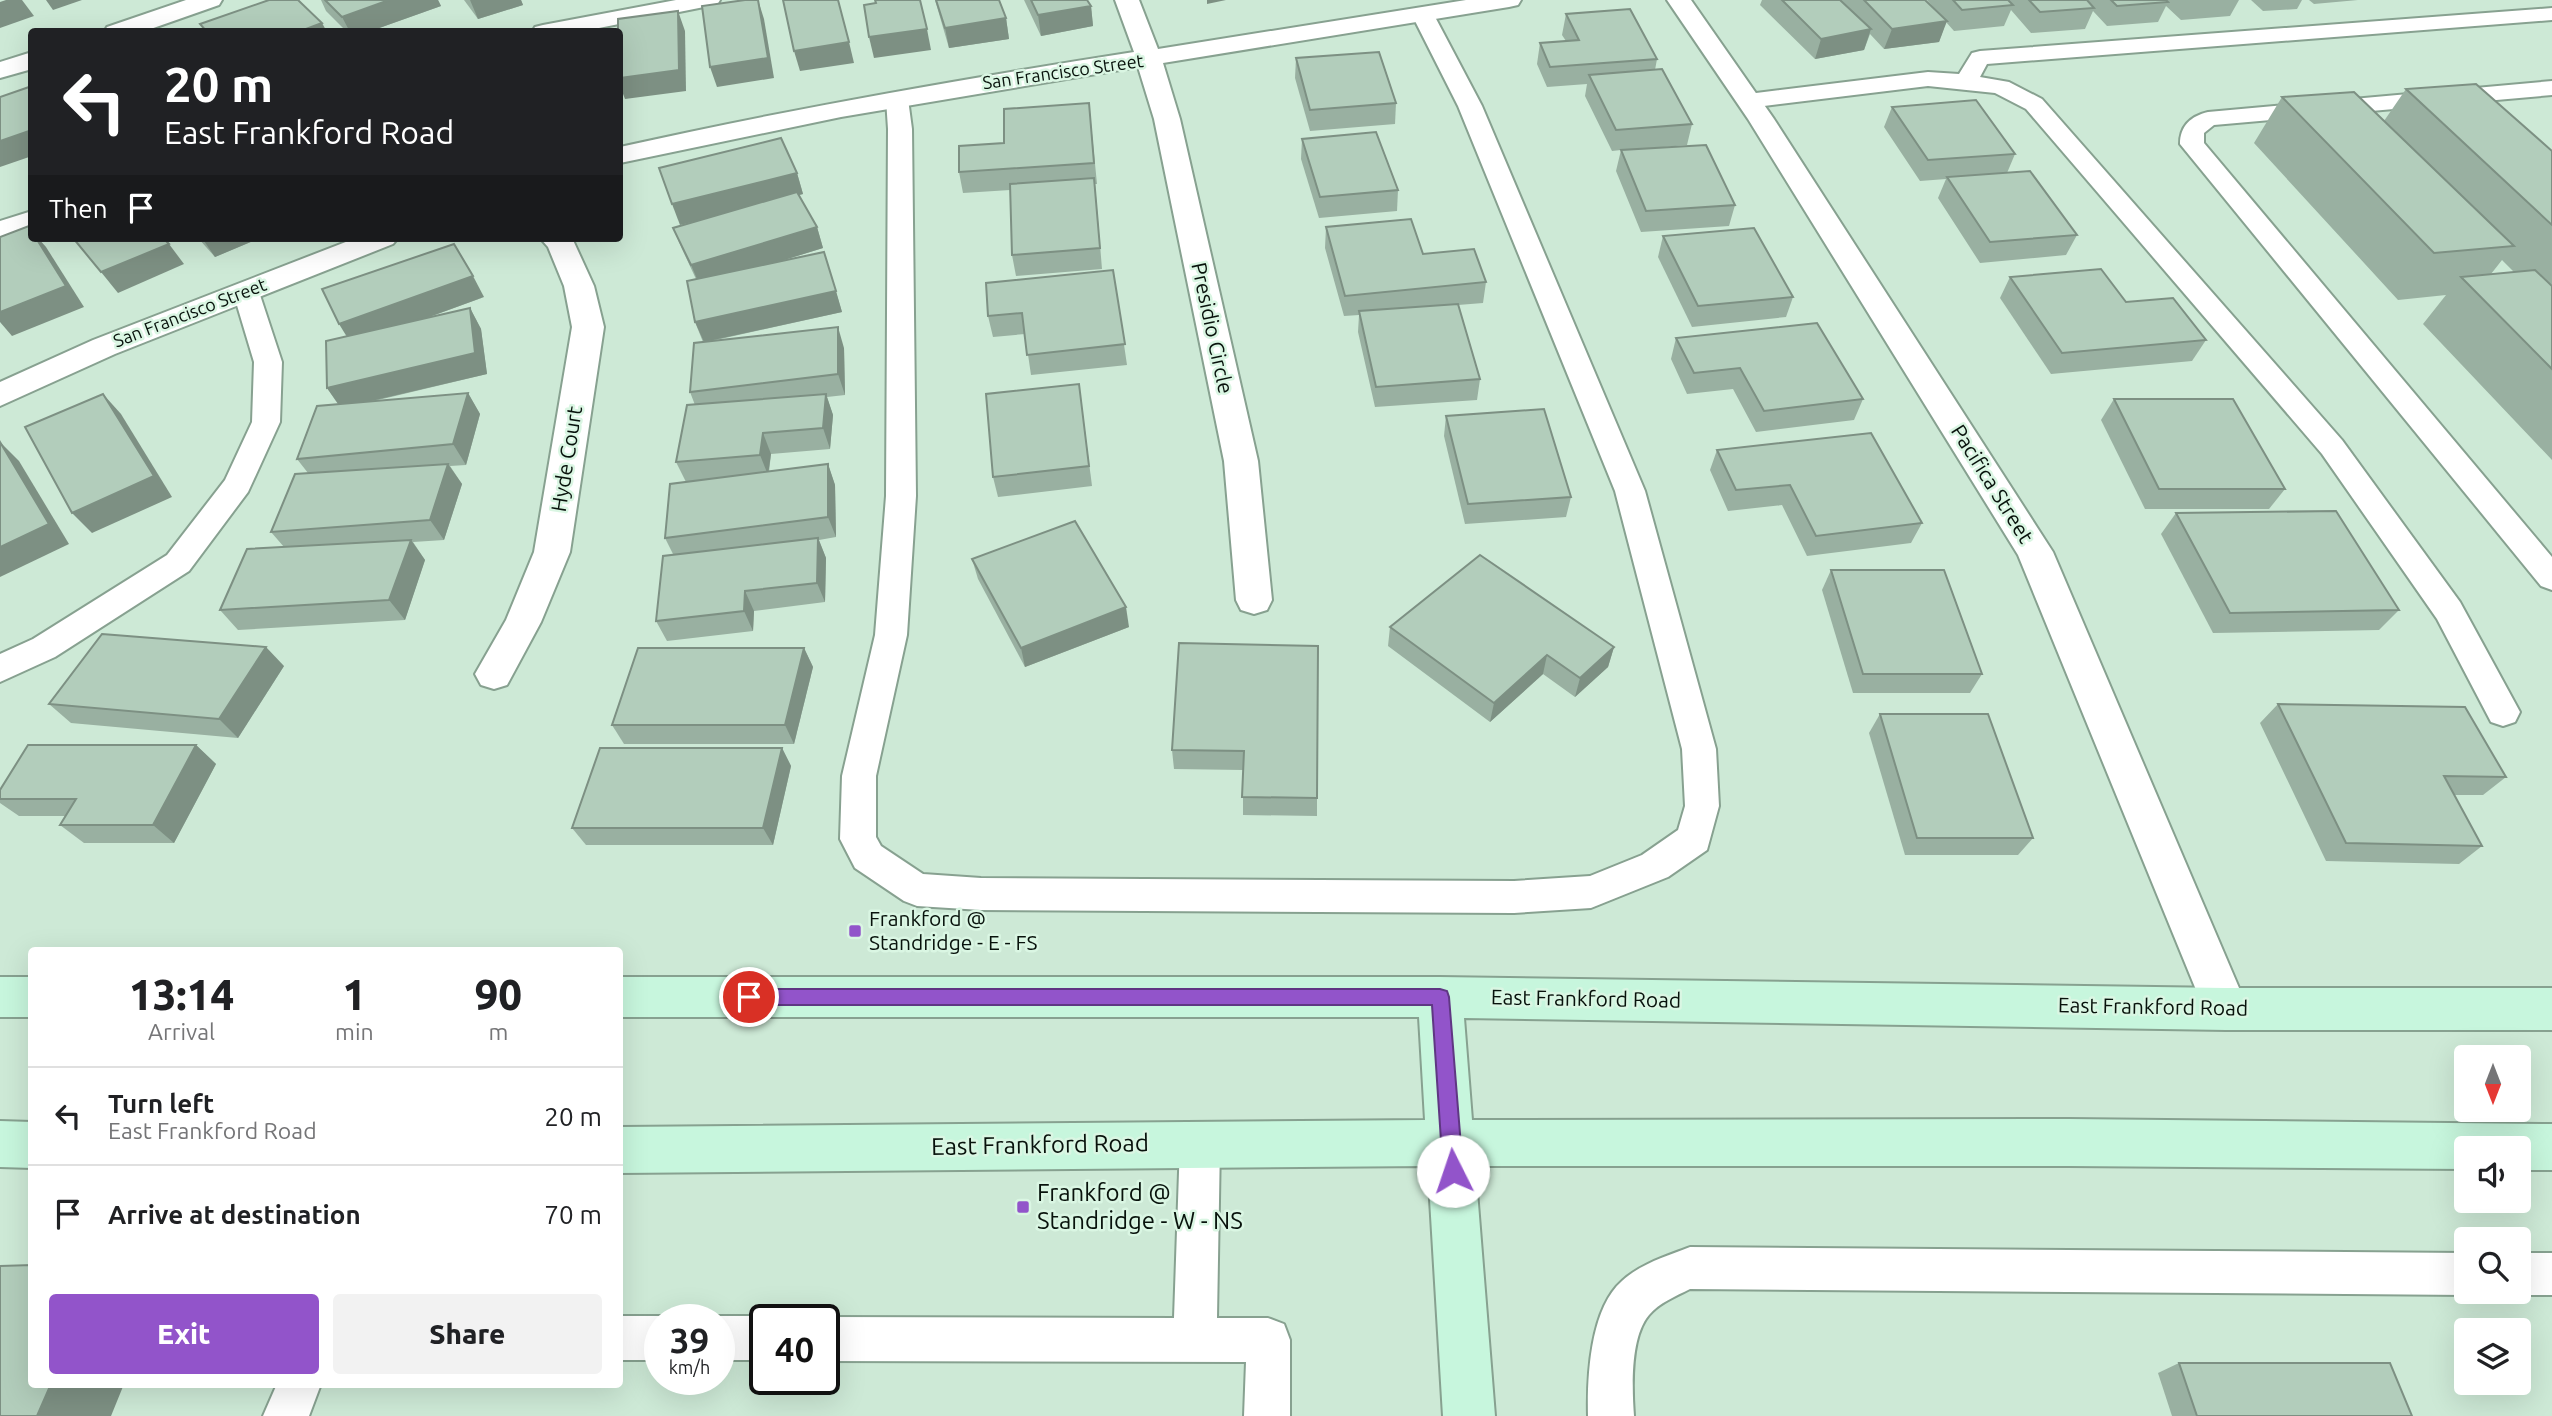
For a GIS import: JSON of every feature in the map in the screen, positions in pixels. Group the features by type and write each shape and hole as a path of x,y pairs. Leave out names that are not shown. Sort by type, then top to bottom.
{"main road":[{"path":"0,997 28,997"},
{"name":"East Frankford Road","path":"623,997 1440,997 2226,1009 2552,1009"},
{"path":"1440,997 1469,1416"},
{"name":"East Frankford Road","path":"623,1150 1200,1143 2283,1143 2552,1147"},
{"path":"0,1144 28,1145"}],"street":[{"path":"128,28 210,0"},
{"name":"Presidio Circle","path":"1127,0 1167,120 1241,461 1254,600"},
{"name":"San Francisco Street","path":"623,154 802,116 897,99 1509,0"},
{"name":"Pacifica Street","path":"1679,0 1748,101 2035,552 2226,1009"},
{"path":"0,70 28,61"},
{"name":"San Francisco Street","path":"0,395 104,347 373,242"},
{"name":"Hyde Court","path":"494,674 523,622 552,552 588,327 579,286 560,242"}],"lane":[{"path":"564,28 709,0"},
{"path":"1966,81 1980,58 2552,14"},
{"path":"897,99 900,129 901,496 891,635 859,776 858,839 868,857 917,890 981,894 1514,897 1591,892 1625,881 1655,866 1694,839 1702,806 1699,749 1630,491 1470,106 1423,15"},
{"path":"1748,101 1928,79 1966,81 2001,87 2035,104 2332,447 2449,611 2503,712"},
{"path":"2551,576 2192,144 2192,131 2208,119 2552,88"},
{"path":"2462,96 2482,113"},
{"path":"0,230 28,220"},
{"path":"0,669 44,648 178,563 238,485 266,422 268,362 246,292"},
{"path":"1195,1340 1200,1143"},
{"path":"1611,1416 1614,1343 1632,1300 1661,1280 1690,1268 2454,1274"},
{"path":"2531,1274 2552,1274"},
{"path":"623,1338 644,1338"},
{"path":"840,1339 1268,1340 1267,1416"},
{"path":"286,1416 297,1388"}],"building":[{"path":"269,0 298,0 322,23 309,28 204,28 200,24"},
{"path":"325,0 389,0 342,17"},
{"path":"758,0 768,58 710,67 702,6"},
{"path":"783,0 838,0 849,42 794,51"},
{"path":"875,0 920,0 927,29 869,37 864,5 876,3"},
{"path":"936,0 999,0 1006,18 945,28"},
{"path":"1031,0 1087,0 1091,6 1038,15"},
{"path":"1782,0 1840,0 1871,29 1821,39"},
{"path":"1864,0 1925,0 1947,21 1892,29"},
{"path":"1953,0 2008,0 2013,5 1962,10"},
{"path":"2029,0 2087,0 2094,8 2040,12"},
{"path":"2111,0 2166,0 2168,2 2117,6"},
{"path":"1630,9 1657,59 1550,67 1540,43 1579,40 1566,14"},
{"path":"678,11 679,70 623,78 623,28 618,28 618,19"},
{"path":"1379,52 1396,103 1310,110 1296,58"},
{"path":"1662,69 1692,124 1616,130 1589,75"},
{"path":"2476,84 2552,151 2552,225 2406,89"},
{"path":"28,87 28,131 0,141 0,97"},
{"path":"2354,92 2514,246 2434,253 2282,97"},
{"path":"1976,100 2015,154 1928,160 1892,107"},
{"path":"1089,103 1094,163 959,172 959,146 1004,143 1004,109"},
{"path":"1376,132 1398,190 1320,197 1302,139"},
{"path":"781,138 797,173 672,204 659,168"},
{"path":"1706,145 1735,205 1646,211 1621,150"},
{"path":"2030,171 2077,235 1990,242 1947,177"},
{"path":"1094,178 1100,248 1012,255 1010,184"},
{"path":"797,192 817,227 691,265 673,228"},
{"path":"1411,219 1423,254 1474,249 1486,282 1345,296 1326,227"},
{"path":"28,226 28,242 38,242 66,286 0,312 0,237"},
{"path":"1754,228 1793,297 1698,306 1663,236"},
{"path":"76,242 169,244 101,272"},
{"path":"454,244 473,276 339,324 322,289"},
{"path":"824,252 836,291 695,322 687,281"},
{"path":"2101,269 2126,302 2173,298 2206,340 2062,353 2010,277"},
{"path":"1113,270 1125,344 1027,355 1022,313 988,316 986,283"},
{"path":"2535,270 2552,286 2552,369 2461,277"},
{"path":"1458,304 1480,379 1376,387 1359,311"},
{"path":"470,308 475,353 327,388 326,341"},
{"path":"1817,323 1863,399 1764,411 1740,368 1694,373 1676,338"},
{"path":"838,327 838,374 690,392 694,343"},
{"path":"1079,384 1089,466 993,477 986,394"},
{"path":"468,393 453,444 297,459 317,406"},
{"path":"103,394 154,476 72,513 25,427"},
{"path":"826,394 823,428 763,433 760,455 676,462 687,405"},
{"path":"2114,399 2233,399 2285,489 2159,489"},
{"path":"1544,409 1571,497 1468,504 1446,416"},
{"path":"1871,433 1922,523 1816,536 1790,485 1736,490 1717,450"},
{"path":"0,442 49,524 0,547"},
{"path":"448,464 430,520 271,532 295,474"},
{"path":"828,464 828,517 665,538 670,484"},
{"path":"2336,511 2399,610 2230,613 2176,513"},
{"path":"1075,521 1126,607 1021,648 972,559"},
{"path":"818,538 817,583 745,591 744,611 656,621 663,556"},
{"path":"411,540 389,600 220,610 247,549"},
{"path":"1480,555 1614,647 1580,678 1547,655 1494,703 1390,627"},
{"path":"1831,570 1944,570 1982,674 1863,674"},
{"path":"102,634 266,647 219,719 49,704"},
{"path":"1179,643 1318,646 1317,798 1242,797 1244,751 1172,750"},
{"path":"638,648 804,648 785,725 612,725"},
{"path":"2278,704 2465,707 2506,777 2444,776 2482,846 2346,843"},
{"path":"1880,714 1988,714 2033,838 1917,838"},
{"path":"28,745 196,745 153,825 60,825 76,799 0,799 0,790"},
{"path":"600,748 782,748 763,828 572,828"},
{"path":"28,1265 28,1388 49,1388 37,1416 0,1416 0,1266"},
{"path":"2179,1363 2390,1363 2412,1416 2197,1416"}],"place":[{"name":"Frankford @ Standridge - E - FS","path":"855,931"},
{"name":"Frankford @ Standridge - W - NS","path":"1023,1207"}],"route":[{"path":"749,997 1440,997 1453,1171"}]}
